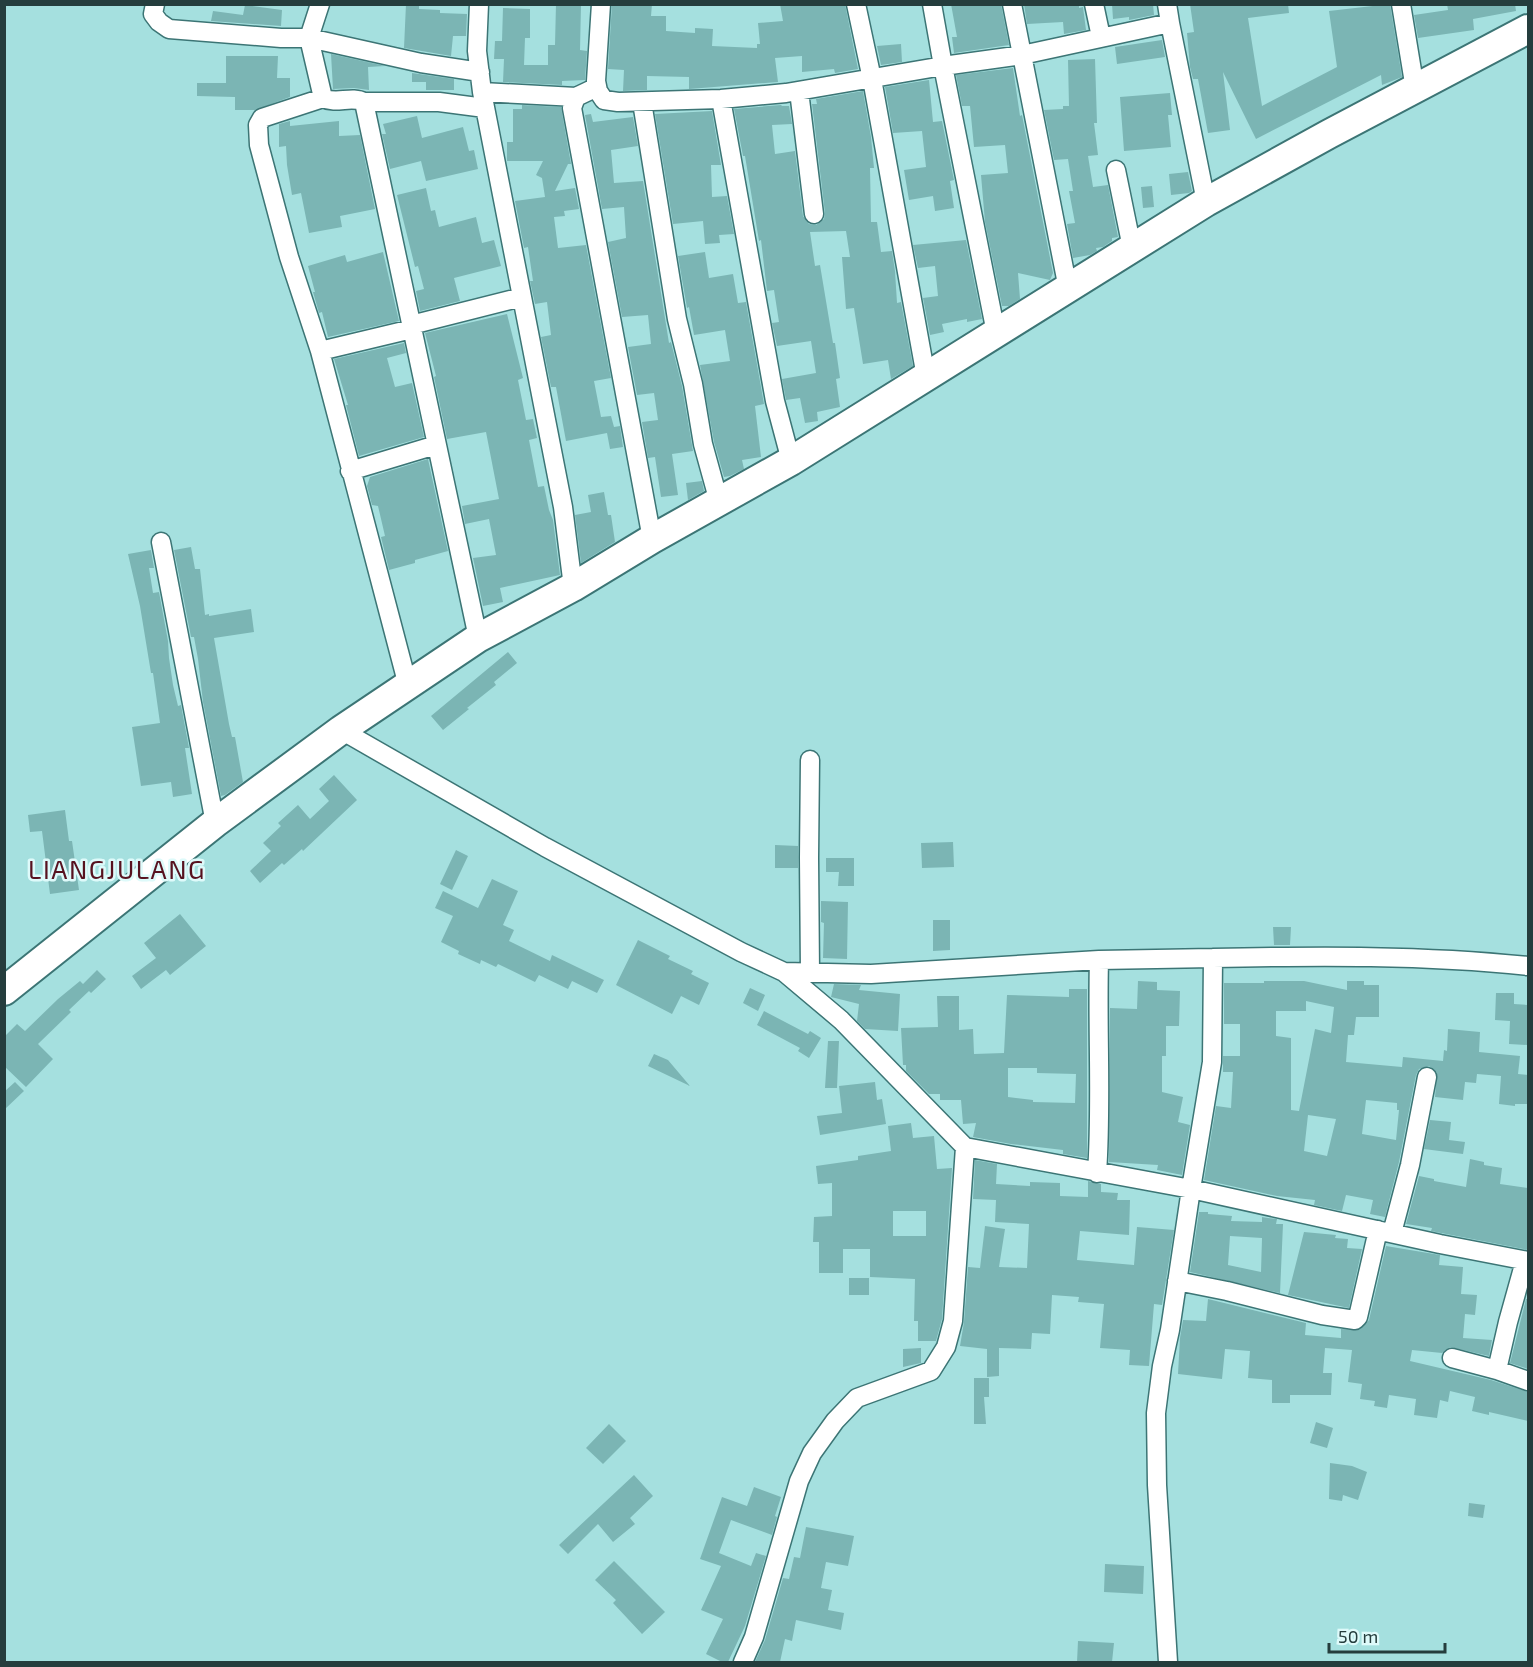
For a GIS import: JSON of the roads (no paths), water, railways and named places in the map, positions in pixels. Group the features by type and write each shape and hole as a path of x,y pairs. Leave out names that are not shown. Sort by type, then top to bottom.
{"main road":[{"path":"4,991 215,823 341,730 478,638 573,587 652,539 791,461 1206,202 1528,29"}],"street":[{"path":"155,4 153,14 169,29 309,38 421,63 480,72"},
{"path":"320,4 309,38 323,98"},
{"path":"479,4 477,51 484,100 563,507 573,587"},
{"path":"601,4 597,87 604,100 610,102 720,99 799,91 1022,55 1170,23"},
{"path":"856,4 872,79 926,377"},
{"path":"932,4 996,333"},
{"path":"1012,4 1068,289"},
{"path":"1094,4 1101,37"},
{"path":"1167,4 1206,202"},
{"path":"1401,4 1415,89"},
{"path":"408,686 320,351 289,257 259,146 258,125 262,118 323,98 333,102 356,99 364,102 438,102 576,97 597,87"},
{"path":"799,91 814,213"},
{"path":"576,97 572,108 652,539"},
{"path":"720,99 773,390 791,461"},
{"path":"364,102 478,638"},
{"path":"642,102 677,319 693,384 703,444 719,502"},
{"path":"1116,170 1132,248"},
{"path":"320,351 522,297"},
{"path":"350,471 436,445"},
{"path":"161,542 215,823"},
{"path":"341,730 545,847 741,952 784,972 841,1020 965,1148 1191,1189 1526,1261 1497,1370"},
{"path":"810,760 808,858 810,973"},
{"path":"784,972 870,974 1099,960 1311,956 1491,962 1528,966"},
{"path":"1168,1662 1157,1485 1156,1413 1212,1062 1213,958"},
{"path":"1096,1173 1100,1128 1099,960"},
{"path":"1177,1281 1355,1320 1358,1317 1385,1232 1410,1165 1428,1077"},
{"path":"743,1662 754,1637 799,1481 812,1453 835,1421 857,1398 931,1371 946,1347 953,1321 965,1148"},
{"path":"1452,1358 1528,1381"}],"district":[{"name":"LIANGJULANG","path":"117,868"}]}
